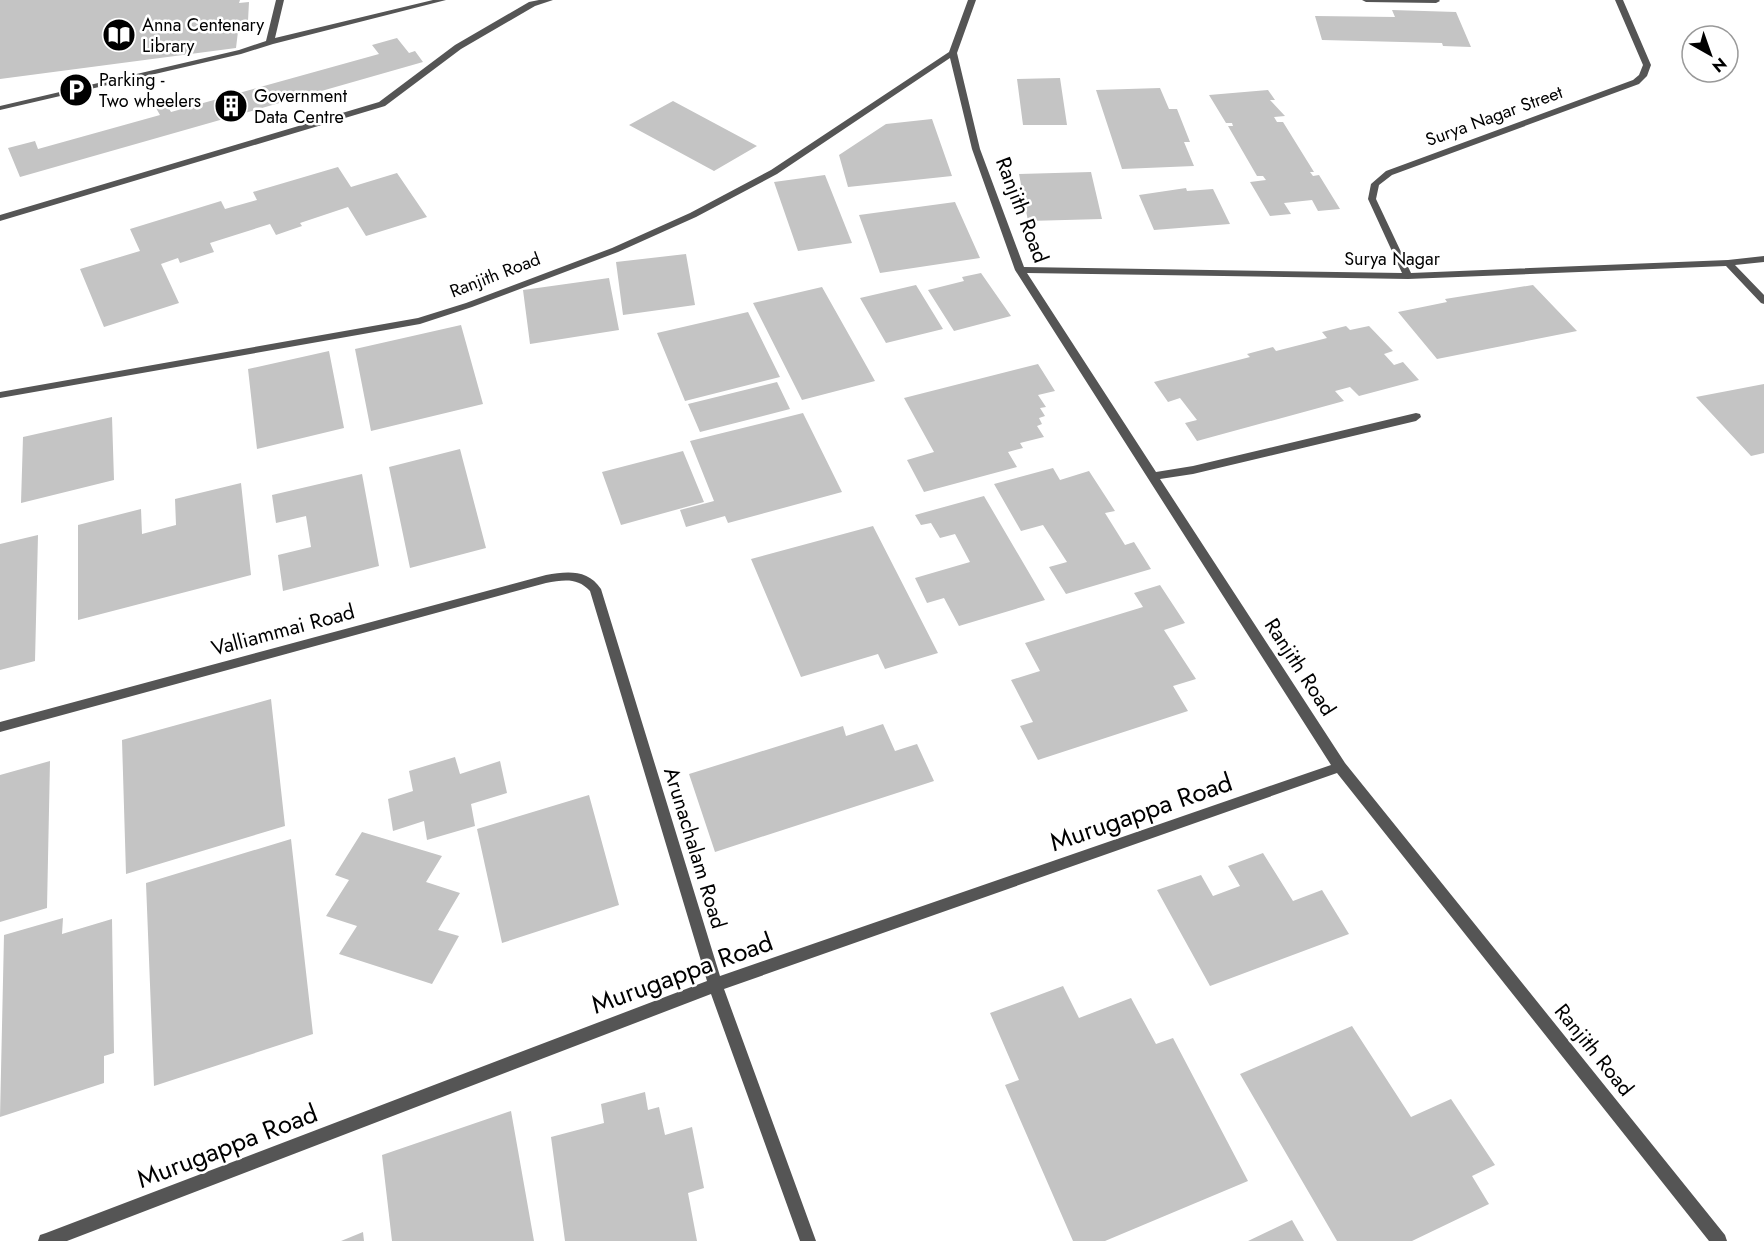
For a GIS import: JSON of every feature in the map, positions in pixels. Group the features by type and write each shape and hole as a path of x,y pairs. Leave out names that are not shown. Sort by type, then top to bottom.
{"street":[{"path":"270,42 280,0"},
{"path":"0,108 241,52 270,42 442,0"},
{"path":"0,218 382,104 458,47 532,4 549,0"},
{"path":"953,53 972,0"},
{"path":"1366,0 1436,1"},
{"name":"Surya Nagar Street","path":"1408,276 1372,199 1375,184 1389,172 1636,82 1643,76 1647,65 1618,0"},
{"name":"Ranjith Road","path":"0,395 420,321 469,305 615,250 693,215 774,172 953,53 976,149 1020,270 1340,768 1719,1241"},
{"name":"Surya Nagar","path":"1020,270 1408,276 1728,263 1764,259"},
{"path":"1728,263 1764,301"},
{"path":"1152,476 1193,470 1416,417"},
{"name":"Valliammai Road","path":"0,727 546,579 576,574"},
{"name":"Arunachalam Road","path":"576,574 588,580 595,589 715,985 808,1241"},
{"name":"Murugappa Road","path":"46,1241 715,985 1340,768"}],"building":[{"name":"Anna Centenary Library","path":"0,0 240,0 239,3 249,2 248,21 239,23 236,48 0,79"},
{"path":"1392,10 1456,12 1471,47 1443,46 1442,43 1322,40 1315,16 1395,17"},
{"name":"Government Data Centre","path":"397,38 409,53 415,51 423,62 20,177 8,148 35,141 38,149 160,115 156,108 167,105 171,112 379,54 372,45"},
{"path":"1060,78 1067,125 1023,125 1017,79"},
{"path":"1160,88 1169,109 1177,109 1190,142 1184,142 1194,166 1122,169 1096,90"},
{"path":"1268,90 1275,100 1270,100 1285,116 1274,117 1277,122 1283,122 1314,172 1310,172 1313,176 1319,175 1340,209 1318,211 1312,200 1284,203 1291,214 1270,216 1250,182 1266,180 1263,176 1257,176 1228,126 1233,126 1232,123 1226,123 1209,95"},
{"path":"673,101 757,146 714,171 629,125"},
{"path":"932,119 952,176 848,187 839,155 886,124"},
{"path":"338,167 351,187 397,173 427,217 366,236 348,207 300,223 302,226 276,235 270,224 210,243 214,252 180,263 178,258 161,264 179,303 104,327 80,269 140,251 130,229 221,201 225,209 257,200 253,192"},
{"path":"1091,172 1102,219 1028,221 1019,174"},
{"path":"825,175 852,243 798,251 774,182"},
{"path":"1186,188 1187,191 1213,189 1230,224 1154,230 1139,195"},
{"path":"955,202 980,258 880,273 859,215"},
{"path":"686,254 695,305 623,315 616,262"},
{"path":"981,273 1011,316 954,331 928,290 964,281 962,277"},
{"path":"609,278 619,330 530,344 523,290"},
{"path":"916,285 943,329 886,343 860,298"},
{"path":"1533,285 1577,331 1437,359 1398,312 1447,302 1445,299"},
{"path":"822,287 875,381 802,400 753,303"},
{"path":"748,312 780,377 685,401 657,333"},
{"path":"461,325 483,404 371,431 355,349"},
{"path":"1346,326 1350,330 1369,326 1393,351 1384,354 1394,365 1403,362 1419,380 1359,396 1350,387 1335,391 1344,401 1197,441 1185,423 1197,420 1180,398 1168,402 1154,382 1250,357 1247,354 1273,347 1276,351 1327,338 1322,332"},
{"path":"329,351 344,428 257,449 248,369"},
{"path":"1038,364 1055,391 1038,395 1046,407 1040,408 1045,416 1039,418 1042,424 1037,426 1044,437 1020,443 1023,448 1008,452 1017,467 924,492 907,460 934,452 904,398"},
{"path":"777,382 790,409 700,432 688,404"},
{"path":"1764,384 1764,453 1751,456 1696,397"},
{"path":"803,413 842,492 728,523 725,516 686,527 680,510 714,501 690,441"},
{"path":"112,417 114,480 21,503 23,437"},
{"path":"460,449 486,548 410,568 389,467"},
{"path":"683,451 704,502 621,525 602,472"},
{"path":"1053,468 1060,480 1089,471 1115,511 1105,513 1125,545 1134,542 1151,569 1066,594 1049,567 1067,562 1043,525 1021,531 994,484"},
{"path":"362,474 379,566 283,591 278,555 311,547 306,516 276,523 272,495"},
{"path":"241,483 251,575 78,620 78,525 141,509 142,534 176,525 175,499"},
{"path":"984,496 1045,600 959,626 944,598 927,603 915,578 970,562 955,534 940,538 931,523 921,525 915,515"},
{"path":"873,526 938,653 885,669 878,654 801,677 751,559"},
{"path":"38,535 35,661 0,670 0,544"},
{"path":"1160,585 1185,623 1164,630 1196,679 1173,686 1188,711 1038,760 1020,726 1033,722 1011,680 1040,671 1025,643 1143,607 1134,593"},
{"path":"271,699 285,826 126,874 122,740"},
{"path":"883,724 895,751 917,744 934,781 715,852 689,774 843,726 846,736"},
{"path":"455,757 460,774 500,761 507,793 471,804 475,826 427,840 424,821 393,831 388,799 413,791 409,771"},
{"path":"50,761 47,908 0,922 0,775"},
{"path":"589,795 619,905 502,943 477,829"},
{"path":"362,832 442,856 426,882 460,893 438,930 459,936 432,984 339,954 357,926 326,916 349,880 335,875"},
{"path":"291,839 313,1034 154,1086 146,883"},
{"path":"1263,853 1293,901 1322,890 1349,934 1210,986 1157,890 1201,875 1213,896 1240,886 1228,866"},
{"path":"63,918 62,934 112,919 114,1053 104,1056 104,1083 0,1117 4,935"},
{"path":"1063,986 1079,1018 1131,998 1156,1044 1173,1038 1248,1181 1105,1241 1073,1241 1005,1085 1019,1080 990,1013"},
{"path":"1352,1026 1411,1117 1451,1099 1495,1165 1472,1176 1489,1204 1412,1241 1337,1241 1240,1074"},
{"path":"645,1092 648,1110 659,1107 665,1135 692,1127 704,1188 688,1193 697,1241 565,1241 551,1137 604,1123 601,1104"},
{"path":"511,1111 534,1241 392,1241 382,1155"},
{"path":"1292,1220 1304,1241 1248,1241"},
{"path":"363,1232 364,1241 341,1241"}],"place":[{"name":"Anna Centenary Library","path":"119,35"},
{"name":"Parking - Two wheelers","path":"76,90"},
{"name":"Government Data Centre","path":"231,106"}]}
